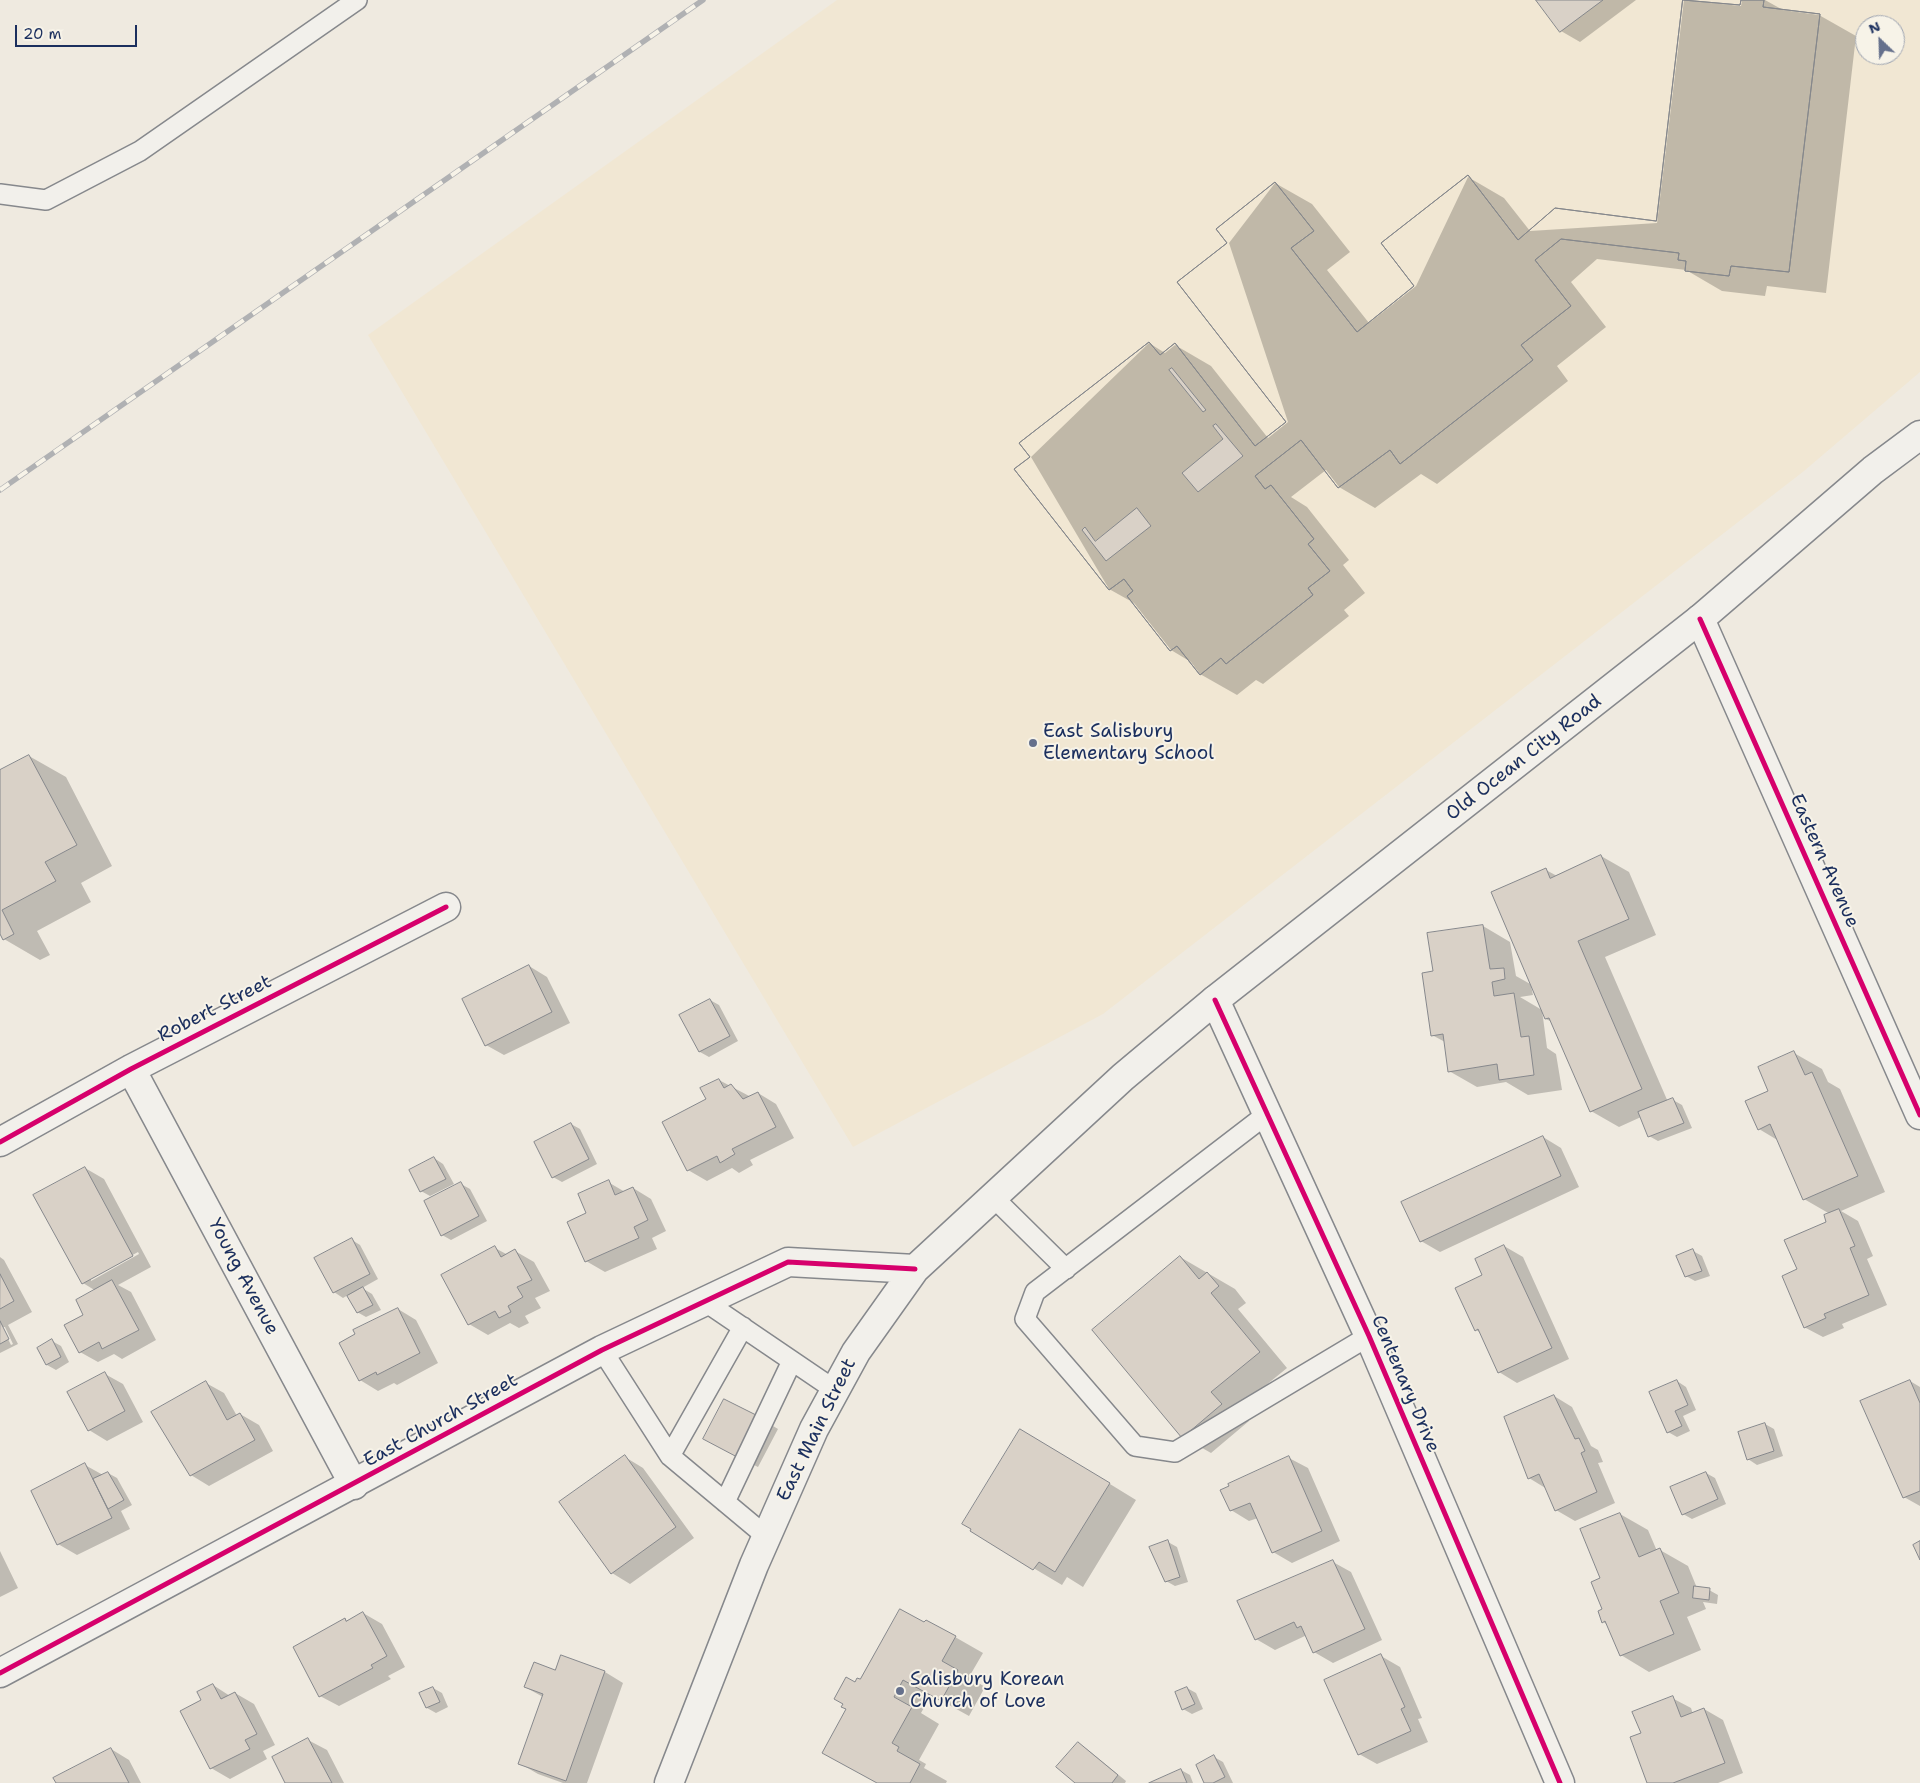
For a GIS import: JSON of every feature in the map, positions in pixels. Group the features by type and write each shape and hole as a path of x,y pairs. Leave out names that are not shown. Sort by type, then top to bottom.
{"street":[{"name":"Old Ocean City Road","path":"1123,1077 1215,1000 1700,619 1873,470 1920,435"},
{"name":"Eastern Avenue","path":"1700,619 1920,1115"},
{"name":"Robert Street","path":"0,1142 131,1069 446,907"},
{"name":"Centenary Drive","path":"1215,1000 1369,1336 1560,1783"},
{"name":"Young Avenue","path":"131,1069 354,1485"},
{"name":"East Main Street","path":"669,1783 767,1537 814,1429 856,1352 915,1269 1123,1077"},
{"name":"East Church Street","path":"0,1674 602,1350 788,1262 915,1269"}],"lane":[{"path":"0,194 46,200 140,151 357,0"},
{"path":"1267,1114 1034,1292 1025,1319 1135,1446 1174,1452 1369,1336"},
{"path":"993,1197 1066,1269"},
{"path":"704,1301 835,1390"},
{"path":"670,1456 744,1328"},
{"path":"602,1350 670,1456 767,1537"},
{"path":"725,1502 792,1361"}],"shaded area":[{"name":"East Salisbury Elementary School","path":"837,0 1920,0 1920,372 1804,471 1103,1014 853,1147 368,335"}],"building":[{"path":"1536,0 1603,0 1560,32"},
{"path":"1683,0 1740,5 1741,0 1764,0 1763,7 1820,14 1789,272 1731,266 1729,276 1685,271 1686,261 1678,260 1679,253 1561,239 1535,260 1571,306 1521,345 1533,360 1400,464 1390,450 1338,488 1301,440 1255,476 1265,489 1271,485 1314,539 1308,544 1330,571 1308,588 1313,595 1226,664 1221,658 1200,675 1177,646 1170,651 1127,596 1133,591 1124,579 1109,590 1014,469 1030,457 1019,443 1149,342 1160,355 1175,343 1255,446 1286,422 1177,282 1227,243 1216,229 1275,182 1314,231 1291,248 1357,332 1414,286 1381,243 1468,175 1518,240 1555,208 1656,221","holes":["1172,368 1206,410 1203,412 1169,370","1216,424 1243,456 1198,492 1182,473 1223,439 1213,426","1137,508 1151,526 1106,561 1082,530 1085,527 1095,541"]},
{"path":"1683,0 1740,5 1741,0 1764,0 1763,7 1820,14 1789,272 1731,266 1729,276 1685,271 1686,261 1678,260 1679,253 1561,239 1535,260 1571,306 1521,345 1533,360 1400,464 1390,450 1338,488 1301,440 1255,476 1265,489 1271,485 1314,539 1308,544 1330,571 1308,588 1313,595 1226,664 1221,658 1200,675 1177,646 1170,651 1127,596 1133,591 1124,579 1109,590 1014,469 1030,457 1019,443 1149,342 1160,355 1175,343 1255,446 1286,422 1177,282 1227,243 1216,229 1275,182 1314,231 1291,248 1357,332 1414,286 1381,243 1468,175 1518,240 1555,208 1656,221"},
{"path":"29,755 77,845 45,862 56,881 2,910 14,934 3,940 0,934 0,770"},
{"path":"1601,855 1629,919 1578,941 1642,1089 1590,1112 1549,1018 1545,1019 1491,892 1546,868 1550,878"},
{"path":"1483,925 1490,969 1504,968 1505,979 1492,982 1494,996 1514,993 1521,1037 1529,1036 1534,1075 1499,1080 1497,1064 1448,1072 1443,1034 1431,1036 1422,973 1433,971 1427,933"},
{"path":"529,965 552,1012 485,1046 462,999"},
{"path":"710,999 730,1036 699,1052 679,1015"},
{"path":"1794,1051 1805,1075 1812,1072 1858,1176 1803,1200 1770,1124 1758,1130 1745,1101 1768,1091 1758,1067"},
{"path":"719,1079 724,1088 731,1084 743,1099 758,1092 776,1127 732,1149 735,1154 720,1163 717,1156 687,1171 662,1122 706,1099 700,1088"},
{"path":"1673,1098 1684,1123 1648,1137 1638,1112"},
{"path":"571,1123 589,1159 552,1178 534,1142"},
{"path":"1543,1136 1561,1176 1420,1242 1401,1202"},
{"path":"434,1157 446,1179 420,1192 409,1170"},
{"path":"85,1167 133,1256 82,1284 33,1195"},
{"path":"609,1180 615,1195 633,1187 648,1220 634,1227 639,1238 585,1262 567,1222 586,1213 578,1194"},
{"path":"461,1182 479,1216 441,1236 424,1201"},
{"path":"1839,1209 1855,1246 1850,1248 1869,1295 1824,1314 1826,1318 1804,1328 1782,1276 1797,1269 1784,1240 1826,1222 1824,1215"},
{"path":"352,1238 370,1274 333,1293 314,1258"},
{"path":"1504,1245 1552,1348 1498,1373 1478,1329 1475,1331 1455,1288 1482,1275 1475,1259"},
{"path":"495,1246 501,1257 515,1249 532,1280 517,1287 523,1297 508,1306 511,1312 499,1318 495,1311 468,1325 441,1275"},
{"path":"1693,1249 1702,1271 1685,1277 1676,1256"},
{"path":"1180,1256 1199,1279 1207,1272 1219,1286 1211,1293 1260,1352 1211,1392 1222,1404 1182,1438 1092,1330"},
{"path":"0,1274 14,1301 0,1309"},
{"path":"112,1280 139,1330 102,1349 99,1342 79,1353 64,1325 83,1315 76,1300"},
{"path":"363,1287 373,1305 357,1313 347,1296"},
{"path":"398,1308 420,1353 377,1375 376,1372 359,1381 339,1343 355,1334 353,1330"},
{"path":"0,1321 9,1339 0,1344"},
{"path":"52,1339 61,1357 46,1365 37,1348"},
{"path":"105,1372 125,1411 88,1431 67,1392"},
{"path":"1677,1380 1688,1405 1675,1411 1682,1426 1667,1433 1649,1392"},
{"path":"1910,1380 1920,1403 1920,1491 1903,1498 1860,1401"},
{"path":"206,1381 227,1420 240,1413 255,1440 190,1476 151,1412"},
{"path":"1554,1395 1575,1439 1579,1438 1585,1451 1581,1453 1597,1492 1555,1511 1539,1474 1528,1479 1504,1417"},
{"path":"724,1399 760,1417 739,1458 703,1439"},
{"path":"1765,1423 1774,1451 1747,1460 1738,1432"},
{"path":"1020,1429 1110,1483 1055,1572 1039,1562 1033,1570 970,1531 971,1529 962,1524"},
{"path":"625,1455 676,1527 611,1574 559,1502"},
{"path":"1289,1456 1322,1531 1272,1553 1250,1503 1230,1511 1220,1490 1229,1486 1228,1484"},
{"path":"85,1463 112,1518 57,1545 31,1491"},
{"path":"108,1472 124,1500 108,1509 93,1479"},
{"path":"1706,1472 1718,1499 1682,1515 1670,1487"},
{"path":"1620,1513 1639,1557 1660,1548 1679,1593 1660,1601 1674,1634 1620,1656 1605,1621 1602,1623 1598,1611 1602,1609 1591,1582 1600,1578 1580,1529"},
{"path":"1168,1540 1180,1577 1165,1582 1149,1547"},
{"path":"1920,1541 1920,1560 1913,1545"},
{"path":"1333,1560 1365,1629 1313,1653 1301,1626 1297,1628 1294,1622 1255,1640 1237,1601"},
{"path":"1694,1586 1710,1588 1709,1600 1693,1598"},
{"path":"900,1609 956,1636 942,1661 958,1670 941,1701 903,1680 894,1697 912,1707 892,1743 899,1747 897,1751 920,1764 910,1783 877,1783 822,1753 846,1709 841,1707 843,1704 834,1699 846,1677 855,1682 857,1678 860,1679"},
{"path":"363,1612 387,1656 371,1665 373,1668 319,1697 293,1647 345,1618 346,1621"},
{"path":"1381,1654 1405,1707 1401,1709 1411,1731 1358,1755 1324,1680"},
{"path":"561,1655 605,1671 566,1781 518,1764 543,1694 524,1687 534,1662 555,1670"},
{"path":"213,1684 221,1699 235,1692 257,1734 245,1740 250,1749 210,1769 180,1711 201,1700 197,1692"},
{"path":"433,1687 440,1702 426,1708 419,1693"},
{"path":"1187,1687 1195,1704 1182,1710 1175,1692"},
{"path":"1673,1696 1681,1717 1704,1708 1725,1763 1673,1783 1647,1783 1630,1737 1641,1733 1632,1712"},
{"path":"308,1738 332,1783 285,1783 272,1757"},
{"path":"1078,1742 1118,1775 1112,1783 1075,1783 1056,1767"},
{"path":"111,1748 129,1783 56,1783 53,1778"},
{"path":"1214,1755 1225,1777 1213,1783 1204,1783 1196,1765"},
{"path":"1181,1769 1187,1783 1149,1783"}],"railway":[{"path":"0,490 703,0"}],"cycle path":[{"path":"1700,619 1920,1115"},
{"path":"0,1142 131,1069 446,907"},
{"path":"1215,1000 1369,1336 1560,1783"},
{"path":"0,1673 602,1350 788,1262 915,1269"}],"place":[{"name":"East Salisbury Elementary School","path":"1033,743"},
{"name":"Salisbury Korean Church of Love","path":"900,1691"}]}
